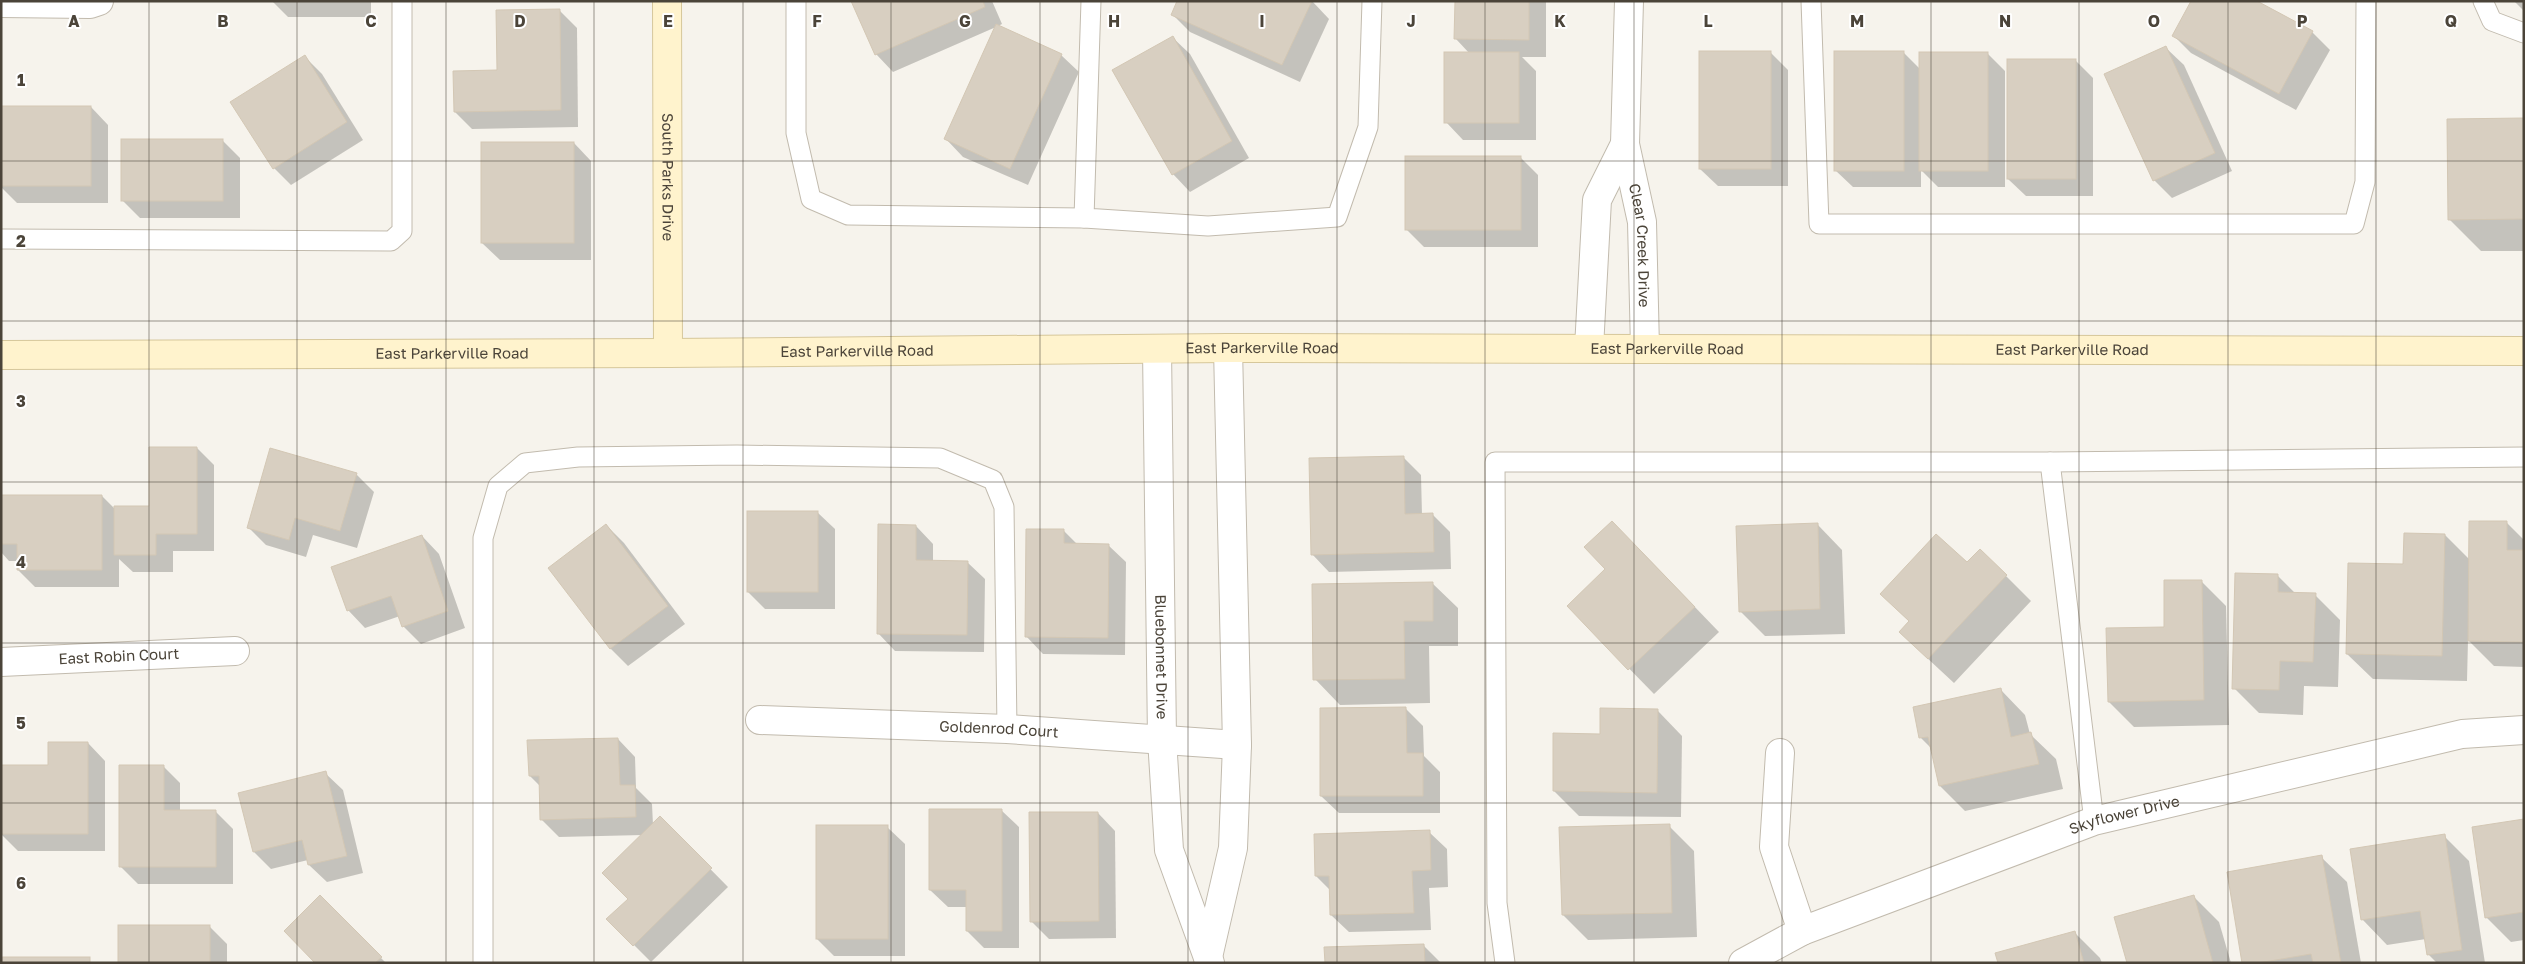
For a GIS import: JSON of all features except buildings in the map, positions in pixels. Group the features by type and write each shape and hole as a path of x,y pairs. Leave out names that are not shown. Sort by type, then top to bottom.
{"main road":[{"name":"South Parks Drive","path":"667,1 668,353"},
{"name":"East Parkerville Road","path":"1,355 668,353 1228,348 2524,351"}],"street":[{"path":"1,3 90,4 100,1"},
{"name":"Clear Creek Drive","path":"1628,1 1625,144 1642,222 1645,348"},
{"name":"Clear Creek Drive","path":"1589,348 1597,200 1625,144"},
{"name":"Bluebonnet Drive","path":"1209,960 1233,848 1237,745 1228,348"},
{"name":"Bluebonnet Drive","path":"1157,349 1162,739 1170,850 1209,960"},
{"name":"East Robin Court","path":"1,662 235,651"},
{"name":"Goldenrod Court","path":"760,720 1007,729 1237,745"},
{"name":"Skyflower Drive","path":"1743,963 1802,931 2094,821 2462,734 2524,730"},
{"path":"1780,753 1774,847 1802,931"}],"lane":[{"path":"1,239 390,241 402,231 402,1"},
{"path":"796,1 796,132 811,199 848,215 1084,218 1208,226 1337,216 1368,127 1372,1"},
{"path":"1084,218 1091,1"},
{"path":"1811,1 1819,224 2354,224 2364,182 2366,1"},
{"path":"2483,1 2492,21 2524,33"},
{"path":"484,963 483,538 498,486 525,464 578,457 638,456 737,455 940,458 993,480 1004,507 1007,729"},
{"path":"1505,963 1496,903 1495,462 2050,462 2524,457"},
{"path":"2050,462 2094,821"}]}
